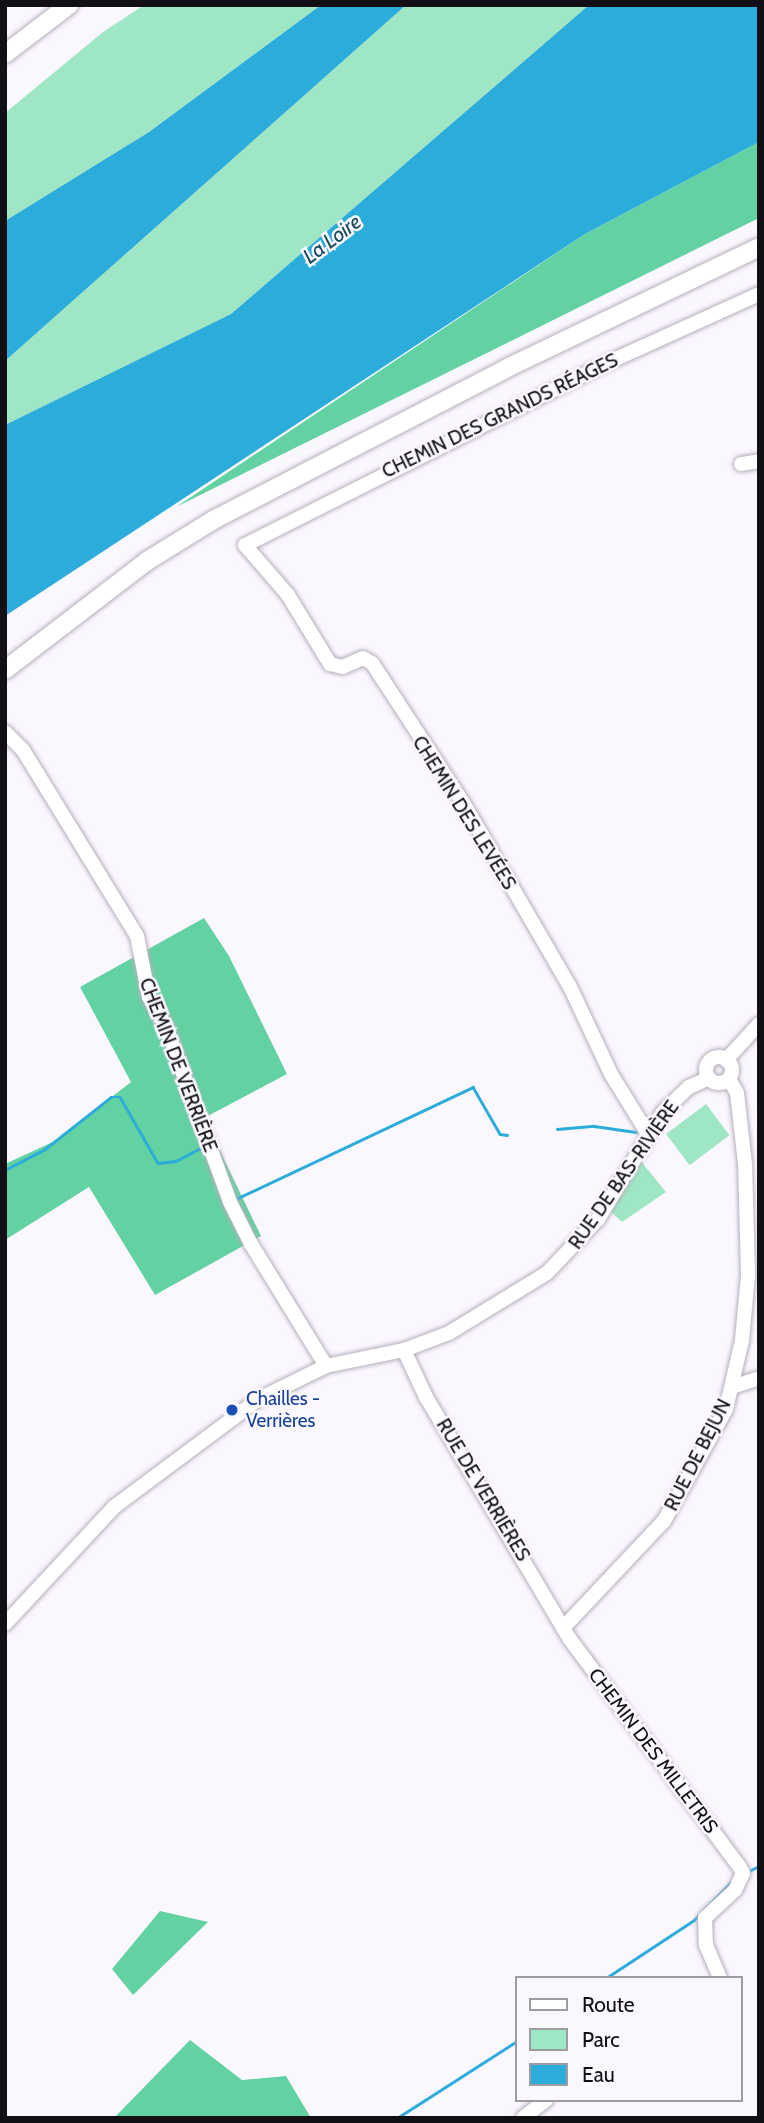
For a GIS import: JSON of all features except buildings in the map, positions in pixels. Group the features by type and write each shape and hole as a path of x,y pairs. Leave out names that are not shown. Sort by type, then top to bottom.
{"main road":[{"path":"5,54 69,5"},
{"path":"5,670 147,561 215,519 507,368 759,247"}],"street":[{"name":"CHEMIN DES GRANDS RÉAGES","path":"245,545 607,363 759,294"},
{"path":"741,464 759,461"},
{"name":"CHEMIN DES LEVÉES","path":"245,545 288,595 330,664 343,667 358,658 370,659 464,804 570,987 611,1074 648,1134"},
{"name":"CHEMIN DE VERRIÈRE","path":"5,732 23,750 137,936 149,997 166,1027 230,1202 251,1244 326,1366"},
{"path":"726,1059 759,1024"},
{"path":"716,1058 726,1059 732,1071 729,1079 719,1083 709,1078 708,1063 716,1058"},
{"name":"RUE DE BAS-RIVIÈRE","path":"5,1625 114,1507 229,1420 279,1386 326,1366 404,1350 449,1333 508,1300 580,1243 612,1198 648,1134 680,1094 709,1078"},
{"name":"RUE DE BEJUN","path":"563,1628 664,1521 709,1442 732,1387 746,1314 748,1224 740,1109 729,1079"},
{"name":"RUE DE VERRIÈRES","path":"404,1350 426,1397 563,1628"},
{"path":"732,1387 759,1378"},
{"name":"CHEMIN DES MILLETRIS","path":"563,1628 743,1873 735,1890 705,1918 706,1945 719,1976"},
{"path":"523,2118 544,2102"}],"green space":[{"path":"144,5 321,5 149,132 5,221 5,113 103,32"},
{"path":"406,5 589,5 231,314 5,425 5,361"},
{"path":"759,142 759,218 176,507 585,234"},
{"path":"204,918 229,956 287,1074 204,1118 261,1236 155,1295 89,1187 5,1240 5,1164 55,1141 131,1082 80,987"},
{"path":"706,1104 729,1135 690,1165 666,1134"},
{"path":"640,1160 666,1192 622,1222 611,1212"},
{"path":"160,1911 208,1922 133,1995 112,1969"},
{"path":"190,2040 242,2080 286,2076 311,2118 114,2118"}],"water":[{"path":"321,5 406,5 5,361 5,221 149,132"},
{"name":"La Loire","path":"589,5 759,5 759,142 585,234 5,616 5,425 231,314"}],"waterway":[{"path":"236,1199 473,1087 500,1134 507,1135"},
{"path":"5,1170 45,1149 111,1097 120,1097 158,1163 176,1161 204,1146"},
{"path":"557,1129 594,1126 636,1132"},
{"path":"749,1871 759,1866"},
{"path":"609,1976 694,1920 733,1880"},
{"path":"397,2118 516,2042"}],"place":[{"name":"Chailles - Verrières","path":"232,1410"}]}
